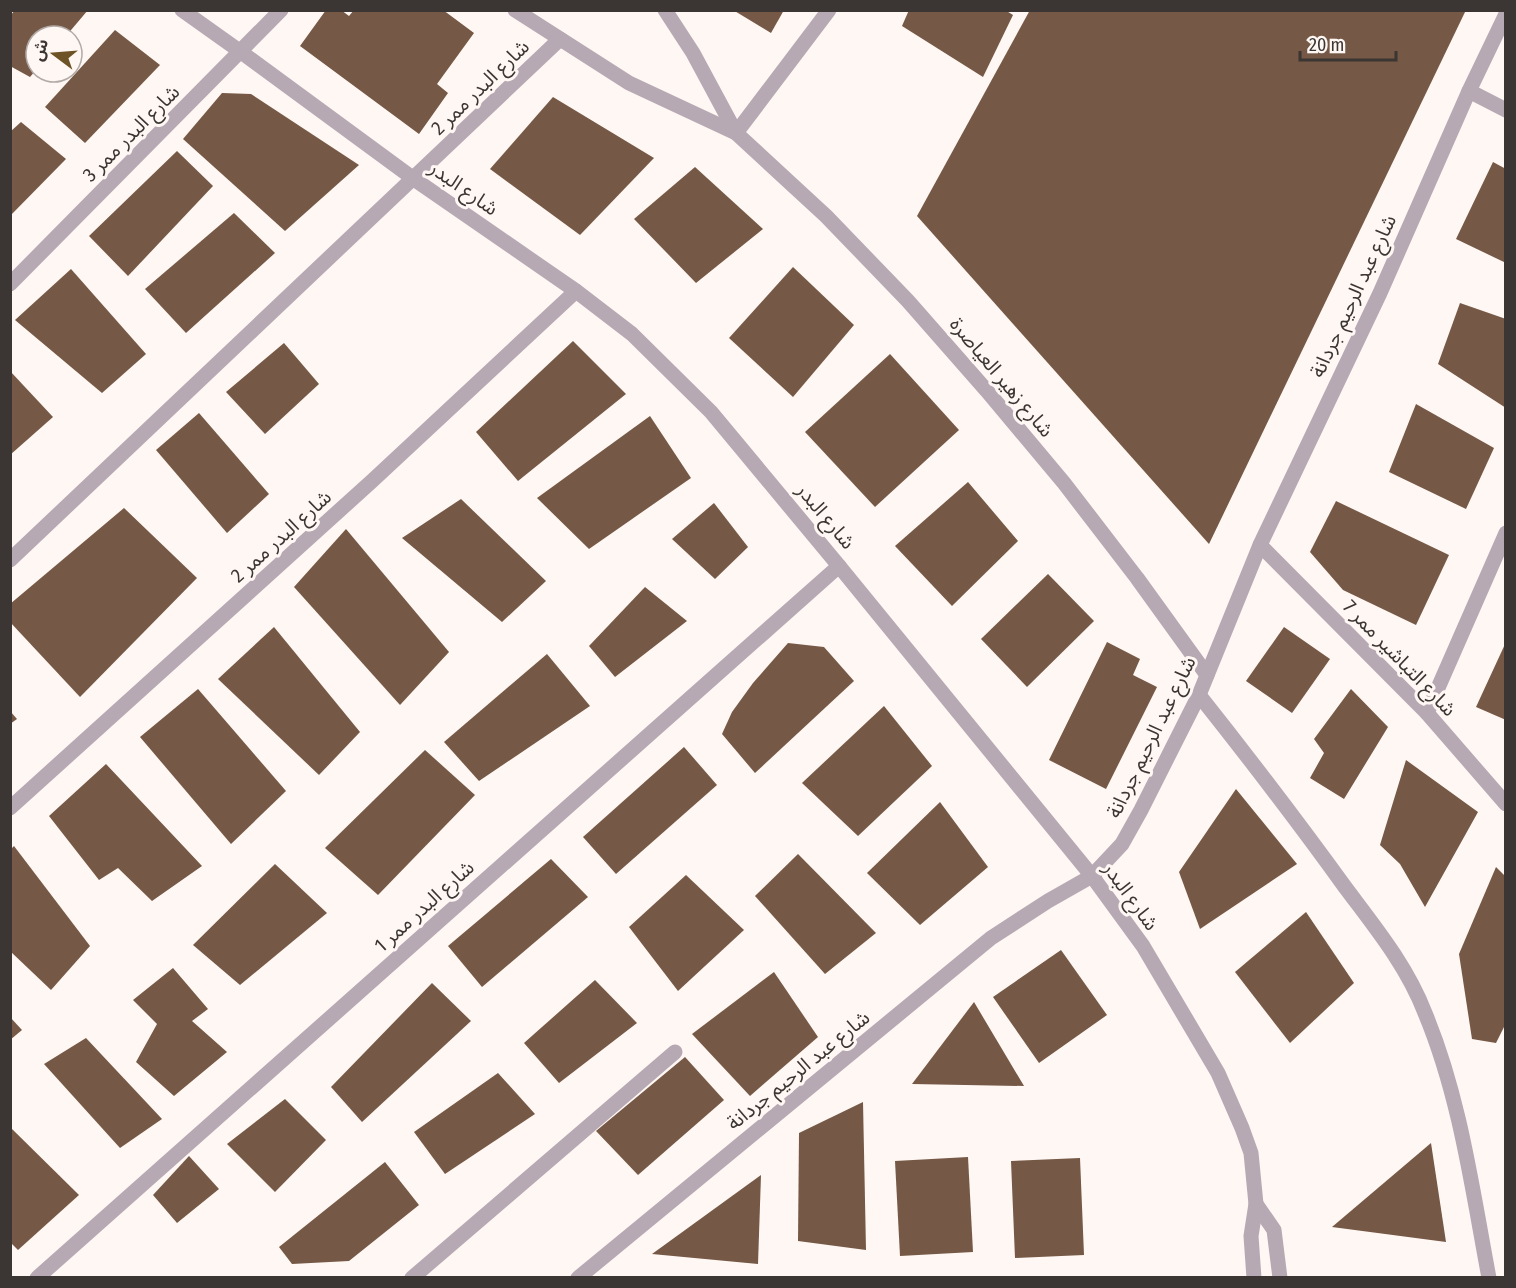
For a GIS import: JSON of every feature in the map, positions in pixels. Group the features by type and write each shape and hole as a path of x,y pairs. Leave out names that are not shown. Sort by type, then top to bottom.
{"street":[{"name":"شارع البدر","path":"182,10 414,179 576,291 632,334 711,412 1092,876 1143,946 1218,1073 1251,1153 1256,1204 1251,1236 1254,1278"},
{"name":"شارع البدر ممر 3","path":"10,284 281,10"},
{"name":"شارع زهير العياصرة","path":"515,10 629,82 736,133 826,216 908,301 1064,483 1137,578 1207,675"},
{"name":"شارع زهير العياصرة","path":"665,10 693,53 736,133"},
{"path":"736,133 829,10"},
{"name":"شارع عبد الرحيم جردانة","path":"578,1278 992,938 1048,901 1092,876 1122,844 1142,810 1199,695 1260,546 1380,293 1469,91 1506,14"},
{"name":"شارع البدر ممر 2","path":"10,560 560,39"},
{"path":"1469,91 1506,110"},
{"name":"شارع البدر ممر 2","path":"10,808 372,481 576,291"},
{"path":"1427,714 1506,533"},
{"name":"شارع التباشير ممر 7","path":"1260,546 1427,714 1506,804"},
{"name":"شارع البدر ممر 1","path":"37,1278 839,566"},
{"path":"1199,695 1317,848 1408,976 1425,1012 1448,1078 1461,1130 1489,1278"},
{"path":"412,1278 675,1052"},
{"name":"شارع البدر","path":"1256,1204 1274,1230 1280,1278"}],"building":[{"path":"15,10 88,10 76,24 24,24 24,74 10,66 10,16"},
{"path":"326,10 341,10 349,16 354,10 443,10 474,33 437,84 448,93 419,134 300,46"},
{"path":"733,10 784,10 771,33"},
{"path":"909,10 1005,10 1013,15 983,77 902,26"},
{"path":"1030,10 1466,10 1209,544 917,216"},
{"path":"115,30 160,65 85,143 45,107 66,84 84,84 84,64"},
{"path":"222,93 251,94 359,165 285,231 183,139"},
{"path":"553,97 654,158 580,235 490,169"},
{"path":"21,122 66,159 10,216 10,132"},
{"path":"177,151 213,186 128,276 89,236"},
{"path":"1493,162 1506,169 1506,263 1456,239"},
{"path":"695,167 763,229 696,283 634,219"},
{"path":"234,213 275,253 186,333 145,289"},
{"path":"793,267 854,325 793,397 729,338"},
{"path":"71,269 146,354 102,393 15,320"},
{"path":"1460,303 1506,319 1506,408 1438,364"},
{"path":"573,341 626,394 518,481 476,432"},
{"path":"284,343 319,384 265,434 226,392"},
{"path":"890,354 959,430 875,507 805,432"},
{"path":"10,371 53,417 10,455"},
{"path":"1416,404 1494,448 1466,509 1389,472"},
{"path":"199,413 269,494 227,533 156,450"},
{"path":"650,416 691,478 589,549 537,498"},
{"path":"968,482 1018,541 952,606 895,546"},
{"path":"461,499 546,581 502,622 402,538"},
{"path":"1336,501 1449,555 1416,625 1343,590 1310,552"},
{"path":"714,503 748,547 715,579 672,539"},
{"path":"124,508 197,578 80,697 10,622 10,604"},
{"path":"346,529 449,652 400,705 294,587"},
{"path":"1048,574 1094,621 1027,687 981,639"},
{"path":"645,587 687,621 615,677 589,646"},
{"path":"274,627 360,732 319,775 218,679"},
{"path":"1284,627 1330,659 1292,713 1246,681"},
{"path":"1107,642 1140,659 1133,675 1157,687 1106,789 1049,760"},
{"path":"1506,642 1506,720 1476,707"},
{"path":"788,643 824,647 854,681 755,773 722,734 732,712 753,683"},
{"path":"547,654 590,706 479,781 444,742"},
{"path":"198,689 286,791 231,844 140,737"},
{"path":"1351,689 1388,727 1344,799 1310,778 1324,753 1314,739"},
{"path":"884,706 932,766 858,836 802,783"},
{"path":"10,711 17,719 10,724"},
{"path":"684,747 717,785 616,874 583,837"},
{"path":"425,750 475,795 378,895 325,848"},
{"path":"1406,760 1478,812 1425,907 1400,864 1380,845"},
{"path":"106,764 202,866 152,901 118,868 99,880 49,816"},
{"path":"1236,789 1297,864 1200,929 1179,872"},
{"path":"940,802 988,867 920,925 867,873"},
{"path":"14,846 90,946 51,990 10,951 10,850"},
{"path":"798,854 876,933 825,974 755,896"},
{"path":"551,859 588,897 482,987 448,946"},
{"path":"275,864 327,913 240,985 193,945"},
{"path":"1496,867 1506,877 1506,1023 1496,1043 1472,1039 1459,954"},
{"path":"686,875 744,930 678,991 629,927"},
{"path":"1306,912 1354,983 1290,1043 1235,972"},
{"path":"1061,950 1107,1015 1039,1063 993,997"},
{"path":"173,968 208,1009 192,1021 227,1052 174,1096 136,1062 157,1024 133,1000"},
{"path":"774,972 818,1037 750,1096 692,1034"},
{"path":"595,980 637,1023 559,1083 524,1043"},
{"path":"432,983 471,1021 362,1122 331,1087"},
{"path":"974,1002 1024,1086 912,1084"},
{"path":"10,1017 22,1030 10,1040"},
{"path":"86,1038 162,1119 120,1148 44,1064"},
{"path":"685,1057 724,1100 638,1175 596,1131"},
{"path":"498,1073 535,1114 445,1174 414,1132"},
{"path":"285,1099 326,1140 275,1192 227,1144"},
{"path":"863,1102 866,1250 798,1241 799,1133"},
{"path":"10,1127 79,1195 18,1250 10,1242"},
{"path":"1431,1143 1446,1242 1332,1227"},
{"path":"189,1156 219,1189 177,1223 153,1195"},
{"path":"968,1157 973,1252 900,1256 895,1161"},
{"path":"1080,1158 1084,1255 1015,1258 1011,1161"},
{"path":"385,1162 419,1205 349,1261 292,1264 279,1247"},
{"path":"761,1175 758,1264 652,1254"}]}
